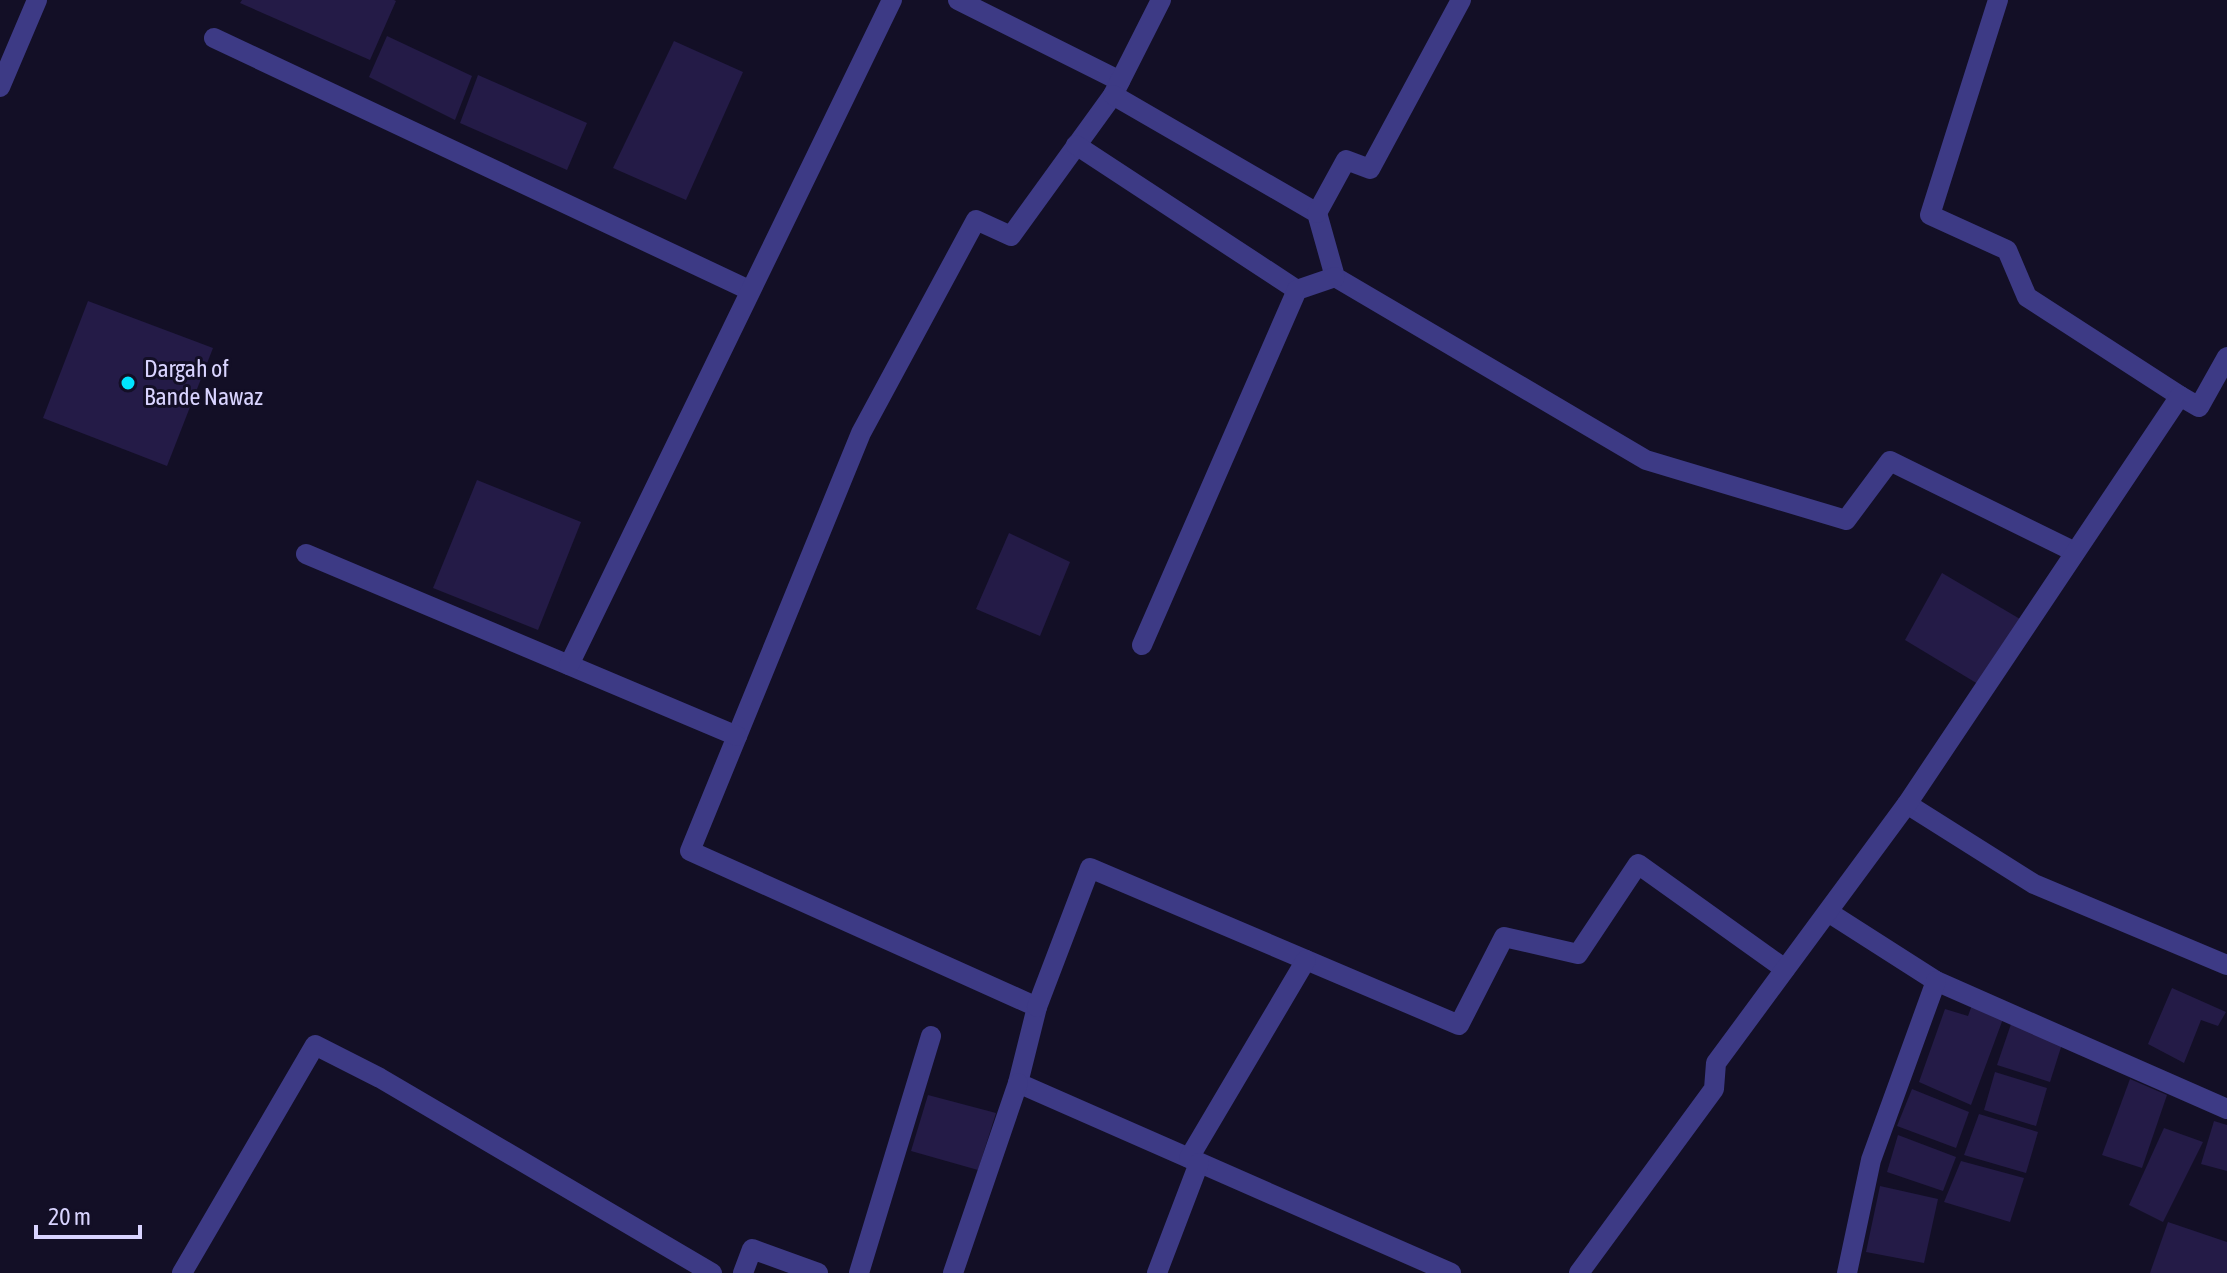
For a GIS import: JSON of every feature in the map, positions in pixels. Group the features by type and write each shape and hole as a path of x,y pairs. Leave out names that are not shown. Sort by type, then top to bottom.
{"street":[{"path":"0,87 37,0"},
{"path":"569,665 892,0"},
{"path":"958,0 1117,88 1317,213 1335,277 1646,460 1846,520 1890,461 2075,552"},
{"path":"1037,1007 690,851 861,433 976,220 1011,236 1117,88 1161,0"},
{"path":"1317,213 1346,160 1370,169 1461,0"},
{"path":"1998,0 1930,215 2007,250 2027,297 2199,407 2227,357"},
{"path":"214,38 749,290"},
{"path":"1076,145 1297,290"},
{"path":"1142,645 1297,290 1335,277"},
{"path":"1579,1273 1714,1089 1716,1063 1907,804 2180,396"},
{"path":"306,554 737,736"},
{"path":"1907,804 2034,884 2227,965"},
{"path":"953,1273 1018,1083 1037,1007 1090,868 1459,1025 1504,937 1578,954 1638,864 1785,969"},
{"path":"1828,912 1936,981 2227,1109"},
{"path":"1157,1273 1194,1160 1306,960"},
{"path":"1847,1273 1871,1160 1936,981"},
{"path":"859,1273 931,1036"},
{"path":"182,1273 315,1045 380,1078 712,1273"},
{"path":"1018,1083 1451,1273"},
{"path":"743,1273 752,1249 818,1273"}],"building":[{"path":"242,0 396,1 370,60 240,3"},
{"path":"387,36 472,76 455,120 369,77"},
{"path":"674,41 743,72 686,200 613,168"},
{"path":"478,75 587,123 567,170 460,123"},
{"name":"Dargah of Bande Nawaz","path":"88,301 213,348 167,466 43,418"},
{"path":"477,480 581,522 538,630 433,588"},
{"path":"1009,533 1070,562 1040,636 976,609"},
{"path":"1942,573 2020,619 1978,684 1905,640"},
{"path":"2172,988 2226,1012 2218,1026 2201,1020 2184,1063 2148,1044"},
{"path":"1972,1005 2003,1019 1971,1105 1919,1082 1945,1009 1968,1016"},
{"path":"2011,1024 2062,1044 2050,1082 1997,1065"},
{"path":"1995,1072 2047,1088 2036,1126 1984,1110"},
{"path":"2130,1079 2167,1095 2142,1168 2102,1155"},
{"path":"1912,1089 1969,1112 1956,1148 1897,1126"},
{"path":"928,1095 996,1113 978,1170 911,1151"},
{"path":"1979,1114 2038,1132 2026,1173 1964,1155"},
{"path":"2214,1121 2227,1125 2227,1171 2201,1164"},
{"path":"2164,1128 2203,1142 2163,1222 2129,1205"},
{"path":"1898,1135 1956,1157 1943,1191 1887,1172"},
{"path":"1961,1161 2024,1178 2010,1222 1944,1202"},
{"path":"1880,1186 1938,1199 1924,1263 1866,1252"},
{"path":"2168,1222 2227,1242 2227,1273 2150,1273"}],"place":[{"name":"Dargah of Bande Nawaz","path":"128,383"}]}
